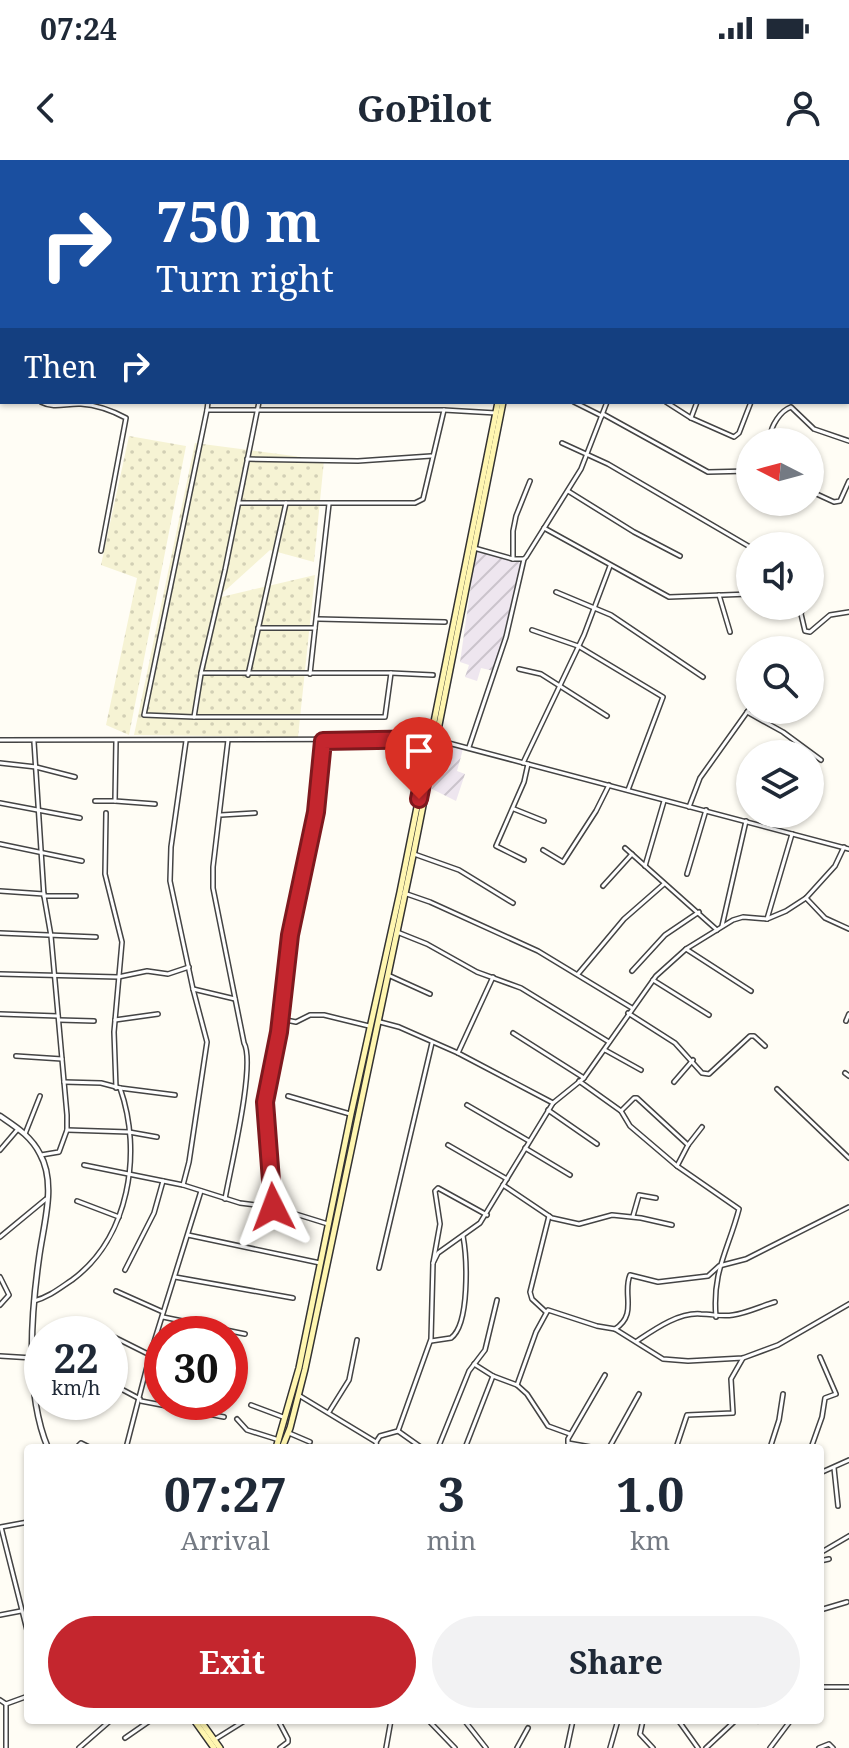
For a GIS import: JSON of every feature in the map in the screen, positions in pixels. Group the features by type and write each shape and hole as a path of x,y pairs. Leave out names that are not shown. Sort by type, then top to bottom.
{"main road":[{"path":"282,1444 289,1433 320,1263 370,1027 414,854 499,404"},
{"path":"279,1444 296,1394 388,975 474,548 500,404"},
{"path":"197,1724 214,1748"},
{"path":"203,1724 220,1748"}],"street":[{"path":"48,404 88,405 108,409 126,418 101,551"},
{"path":"208,404 144,715 381,719 385,717 391,673"},
{"path":"194,717 259,404"},
{"path":"578,404 708,472 736,469"},
{"path":"468,749 506,637 524,559 588,454 606,404"},
{"path":"669,404 691,418 734,437 739,433 750,404"},
{"path":"691,418 696,404"},
{"path":"772,428 783,412 791,407 813,428"},
{"path":"207,410 444,410 496,413"},
{"path":"239,503 415,503 423,499 444,410"},
{"path":"824,432 849,441"},
{"path":"562,443 588,454 736,539"},
{"path":"247,459 358,461 433,456"},
{"path":"513,559 516,516 530,481"},
{"path":"824,497 840,501 849,481"},
{"path":"568,491 680,556"},
{"path":"248,675 286,503"},
{"path":"310,674 329,504"},
{"path":"544,528 669,597 736,594"},
{"path":"474,548 524,559"},
{"path":"524,860 496,846 524,782 526,764 596,606 610,566"},
{"path":"556,592 596,606 703,677"},
{"path":"719,595 730,632"},
{"path":"803,620 805,631 810,632 830,615 849,612"},
{"path":"318,619 445,622"},
{"path":"258,628 315,628"},
{"path":"532,630 578,646 664,698 628,790"},
{"path":"519,669 541,674 560,684 607,716"},
{"path":"201,673 433,675"},
{"path":"689,807 700,778 739,724"},
{"path":"771,724 794,740"},
{"path":"0,740 434,740 736,818"},
{"path":"225,1199 243,1099 248,1051 213,888 228,740"},
{"path":"115,801 116,741"},
{"path":"183,1185 207,1042 170,881 171,847 186,741"},
{"path":"273,1207 265,1102 281,1019 290,935 316,812 323,741"},
{"path":"34,742 44,895 51,936 67,1130 59,1152 41,1155"},
{"path":"0,763 36,767 75,777"},
{"path":"543,850 563,862 609,785"},
{"path":"645,866 664,800"},
{"path":"95,801 155,804"},
{"path":"0,803 80,818"},
{"path":"513,808 544,821"},
{"path":"687,874 706,810"},
{"path":"34,1301 55,1292 84,1271 113,1235 128,1174 132,1140 125,1102 118,1088 115,1020 122,942 105,874 106,813"},
{"path":"221,815 255,813"},
{"path":"722,926 744,828"},
{"path":"433,1263 438,1253 487,1215 548,1110 581,1079 605,1050 653,980 686,949 722,926 743,917 767,919 806,898 848,848 771,828"},
{"path":"767,919 792,834"},
{"path":"0,844 82,861"},
{"path":"625,848 717,930"},
{"path":"414,854 459,870 513,903"},
{"path":"603,886 632,854"},
{"path":"578,975 624,919 664,884"},
{"path":"0,891 76,896"},
{"path":"403,893 442,907 538,951 632,1008"},
{"path":"806,898 825,918 849,929"},
{"path":"632,971 665,935 699,912"},
{"path":"397,932 427,944 477,972 531,993 609,1042"},
{"path":"0,933 96,937"},
{"path":"686,949 751,991"},
{"path":"0,974 118,977 147,971 168,974 189,967"},
{"path":"388,975 430,994"},
{"path":"458,1053 493,977"},
{"path":"653,980 709,1015"},
{"path":"193,989 235,999"},
{"path":"628,1013 675,1043 702,1073 709,1074 750,1036 765,1046"},
{"path":"0,1014 94,1021"},
{"path":"115,1020 158,1014"},
{"path":"846,1021 849,1014"},
{"path":"281,1019 300,1021 310,1015 324,1015 370,1027"},
{"path":"377,1022 399,1027 458,1053 553,1103"},
{"path":"513,1033 581,1079 621,1111 630,1126 677,1166 739,1207 719,1266 714,1296 716,1317"},
{"path":"379,1268 432,1043"},
{"path":"605,1050 641,1070"},
{"path":"16,1056 62,1059"},
{"path":"674,1082 693,1060"},
{"path":"64,1082 101,1083 175,1095"},
{"path":"777,1089 849,1158"},
{"path":"25,1134 40,1096"},
{"path":"288,1096 351,1114"},
{"path":"621,1111 637,1098 688,1145"},
{"path":"467,1105 529,1141"},
{"path":"548,1110 597,1144"},
{"path":"0,1116 25,1134 41,1155 47,1181 34,1316"},
{"path":"677,1166 702,1127"},
{"path":"0,1150 18,1129"},
{"path":"67,1130 129,1132 157,1137"},
{"path":"448,1145 507,1179"},
{"path":"525,1148 570,1175"},
{"path":"84,1165 183,1185 225,1199 273,1207 329,1224"},
{"path":"125,1270 154,1213 163,1181"},
{"path":"503,1185 549,1216 585,1224 612,1215 633,1216 672,1225"},
{"path":"398,1431 431,1341 433,1263 440,1224 434,1196 436,1189 487,1215"},
{"path":"162,1314 201,1191"},
{"path":"633,1216 639,1195 656,1198"},
{"path":"0,1237 47,1199"},
{"path":"77,1201 119,1217"},
{"path":"615,1329 630,1307 625,1291 630,1275 658,1282 708,1276 719,1266 746,1259 849,1207"},
{"path":"546,1312 532,1299 530,1292 549,1216"},
{"path":"188,1235 320,1263"},
{"path":"431,1341 451,1338 460,1327 464,1298 463,1236"},
{"path":"0,1277 9,1295 0,1305"},
{"path":"174,1277 293,1298"},
{"path":"116,1291 170,1316"},
{"path":"440,1444 474,1364 488,1343 497,1300"},
{"path":"637,1341 658,1326 680,1318 699,1313 716,1317 737,1315 775,1302"},
{"path":"517,1385 536,1332 546,1312 552,1310 615,1329 663,1359 688,1361 743,1358 778,1345 849,1304"},
{"path":"329,1412 349,1380 357,1340"},
{"path":"0,1356 24,1357"},
{"path":"812,1444 825,1398 836,1394 820,1357"},
{"path":"677,1444 687,1415 733,1413 731,1379 743,1358"},
{"path":"474,1364 493,1376 517,1385 527,1394 548,1426 570,1434"},
{"path":"571,1444 568,1443 570,1434 605,1375"},
{"path":"467,1444 493,1376"},
{"path":"127,1444 144,1378"},
{"path":"128,1394 144,1401"},
{"path":"296,1394 329,1412 375,1444"},
{"path":"611,1444 639,1394"},
{"path":"771,1444 783,1394"},
{"path":"251,1405 286,1419"},
{"path":"39,1420 47,1444"},
{"path":"238,1420 247,1430 279,1440"},
{"path":"376,1444 380,1436 398,1431"},
{"path":"398,1431 416,1444"},
{"path":"289,1433 310,1442"},
{"path":"824,1472 849,1460"},
{"path":"834,1468 838,1506"},
{"path":"24,1522 0,1525 24,1621"},
{"path":"824,1551 849,1536"},
{"path":"824,1560 829,1559"},
{"path":"824,1609 847,1602"},
{"path":"0,1615 21,1611"},
{"path":"824,1687 849,1687"},
{"path":"6,1704 24,1697"},
{"path":"0,1700 6,1704"},
{"path":"6,1704 6,1748"},
{"path":"125,1738 145,1724"},
{"path":"214,1740 240,1724"},
{"path":"280,1724 288,1742 280,1748"},
{"path":"390,1724 386,1746 393,1748"},
{"path":"432,1724 455,1748"},
{"path":"467,1724 486,1748"},
{"path":"567,1748 572,1724"},
{"path":"610,1748 617,1724"},
{"path":"642,1724 640,1734 653,1748"},
{"path":"681,1724 698,1748"},
{"path":"706,1748 732,1724"},
{"path":"770,1748 788,1724"},
{"path":"79,1748 105,1726"},
{"path":"517,1748 528,1728"},
{"path":"819,1748 829,1744 833,1748"}],"shaded area":[{"path":"129,436 186,446 129,735 106,725 137,578 101,565"},
{"path":"195,443 324,460 314,562 270,550 217,598 315,575 298,737 134,735"},
{"path":"476,550 522,563 494,671 481,668 477,681 465,677 469,665 460,662"},
{"path":"438,742 463,749 457,771 465,774 456,801 432,789"}],"route":[{"path":"273,1207 265,1102 279,1032 290,935 316,812 323,741 431,739 419,799"}]}
